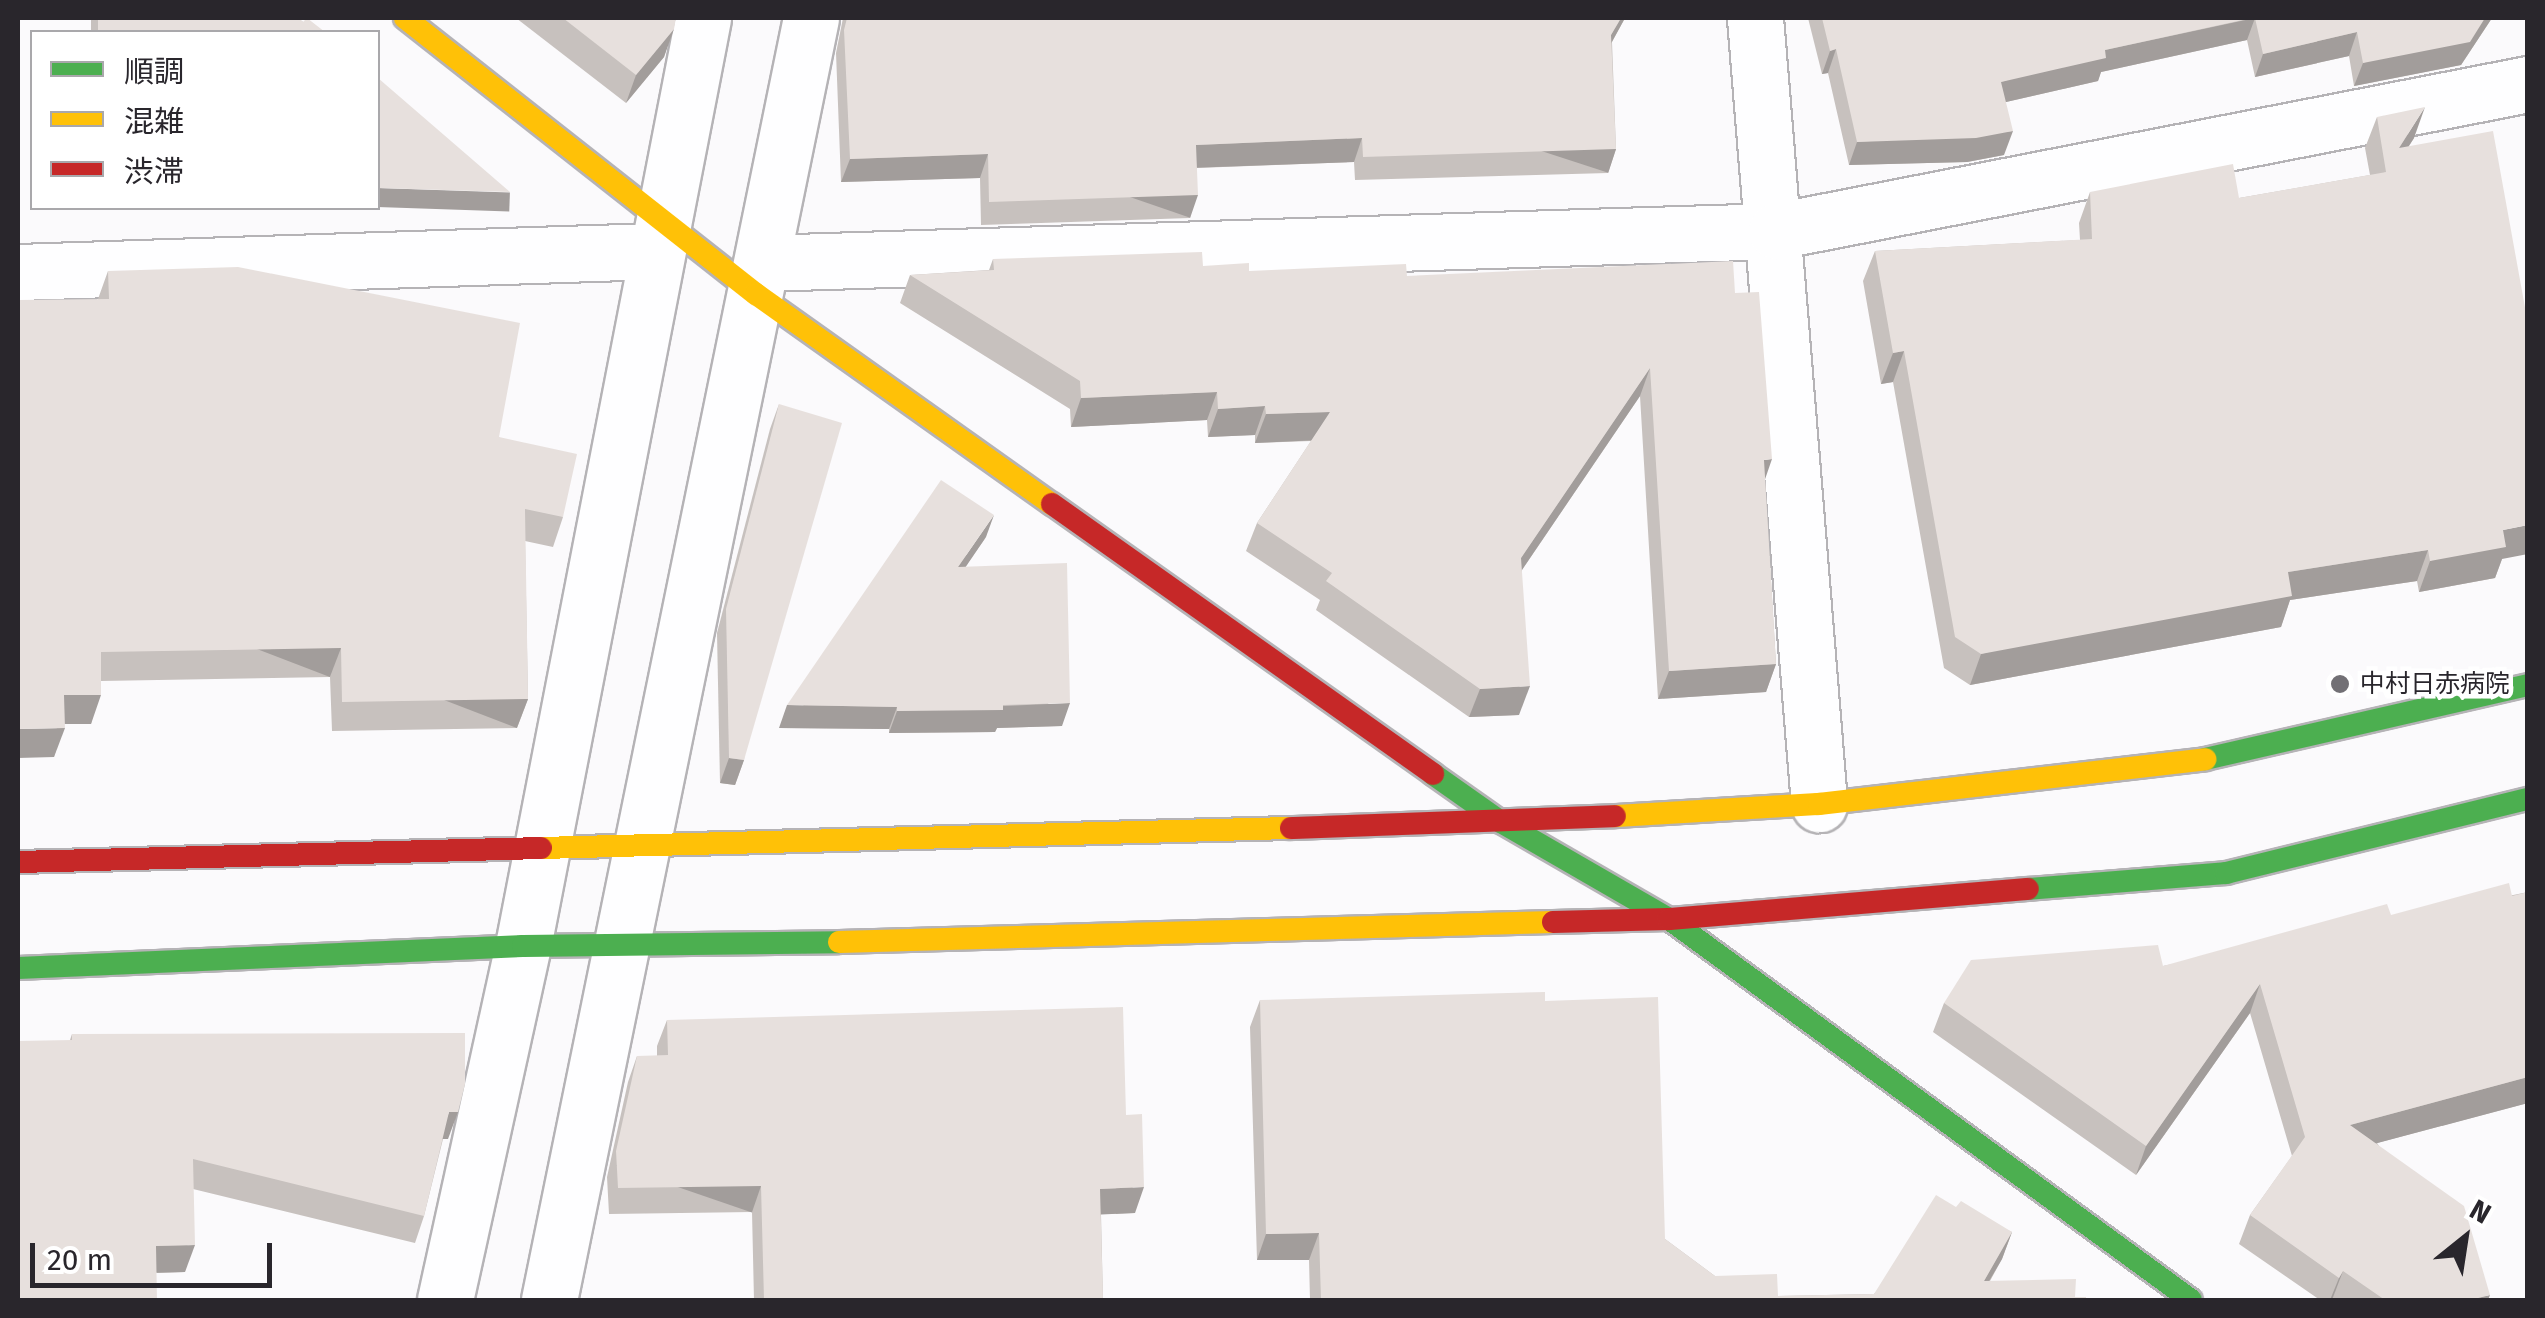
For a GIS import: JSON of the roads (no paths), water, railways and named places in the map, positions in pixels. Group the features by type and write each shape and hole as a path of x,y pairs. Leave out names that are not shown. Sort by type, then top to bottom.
{"street":[{"path":"405,18 658,234 759,278 1501,822 1669,919 2191,1300"},
{"path":"445,1300 523,946 538,848 703,18"},
{"path":"548,1300 811,18"},
{"path":"1755,18 1776,231 1818,804"},
{"path":"759,278 1776,231 2528,84"},
{"path":"18,272 658,234"},
{"path":"18,862 1501,822 1818,804 2190,762 2528,684"},
{"path":"18,968 523,946 618,948 1669,919 2226,873 2528,800"}],"place":[{"name":"中村日赤病院","path":"2340,684"}]}
